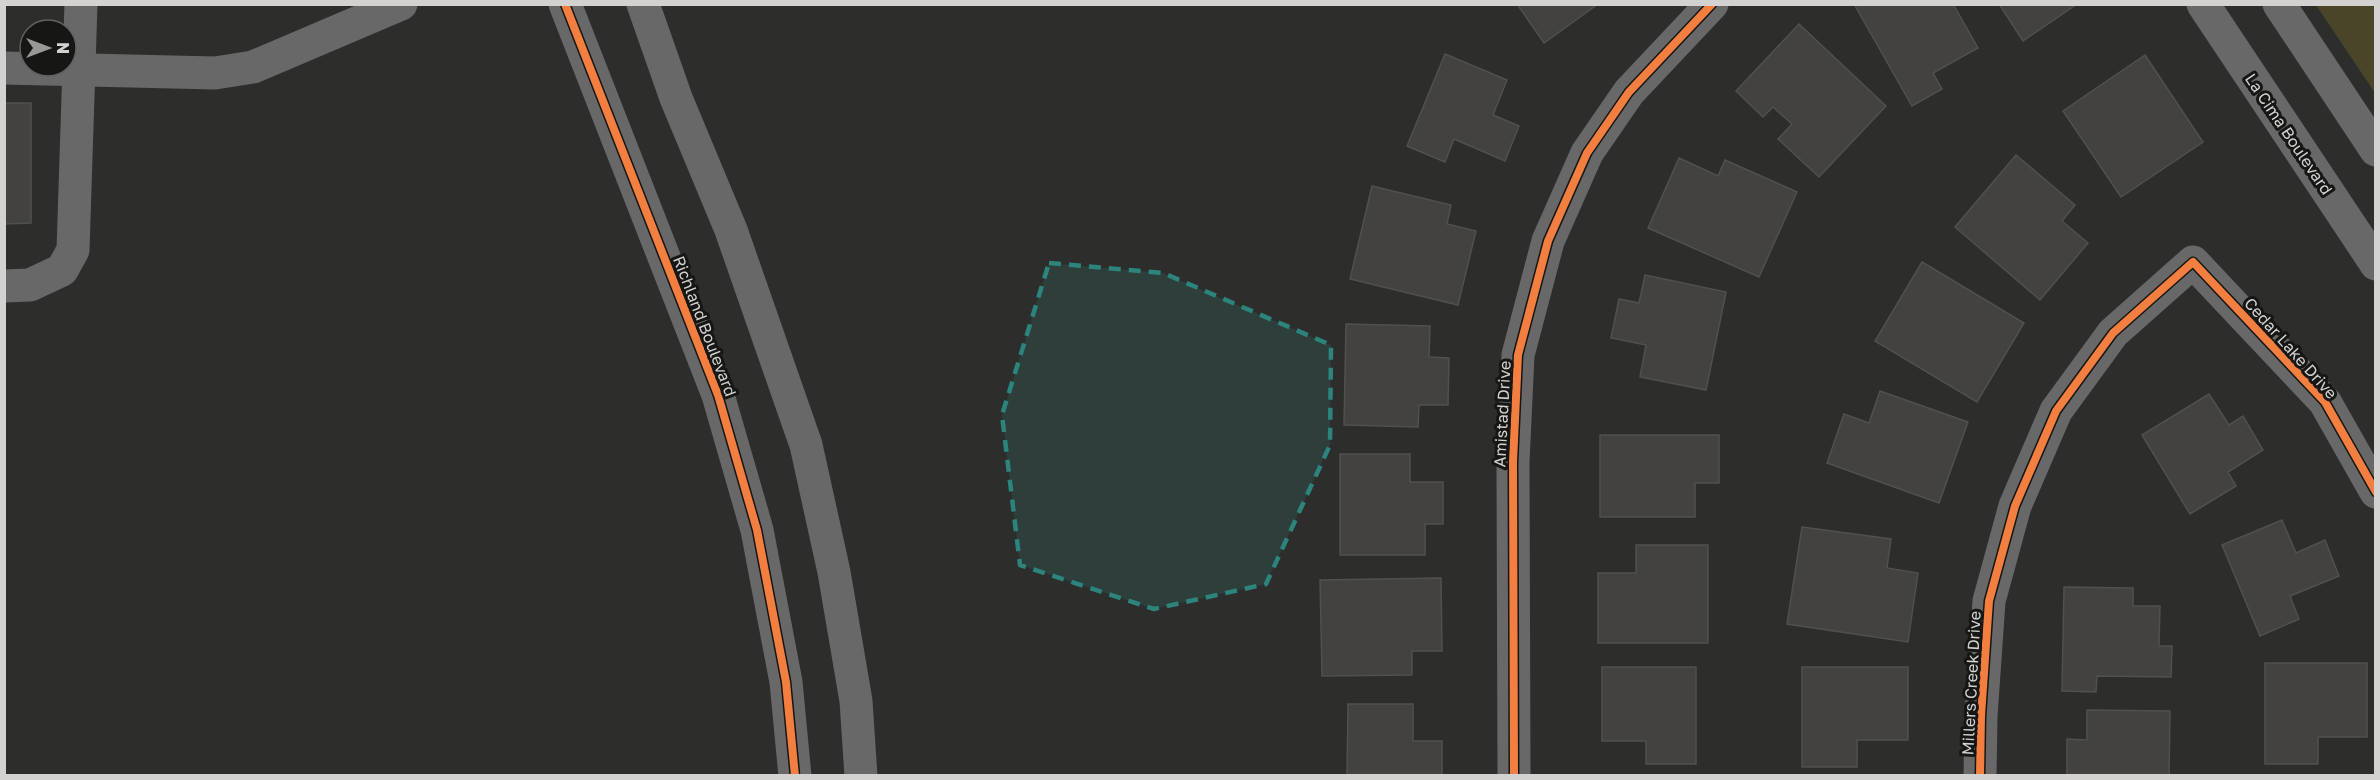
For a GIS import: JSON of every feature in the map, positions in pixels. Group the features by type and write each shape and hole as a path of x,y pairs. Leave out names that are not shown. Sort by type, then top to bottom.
{"street":[{"path":"4,286 30,285 62,270 73,250 81,4"},
{"path":"4,68 216,73 253,67 401,4"},
{"name":"Richland Boulevard","path":"565,4 718,394 758,530 786,682 795,776"},
{"path":"644,4 676,98 731,230 806,445 834,572 855,701 861,776"},
{"name":"Amistad Drive","path":"1514,776 1513,462 1518,355 1548,241 1587,153 1629,92 1712,4"},
{"name":"La Cima Boulevard","path":"2203,4 2376,264"},
{"path":"2279,4 2376,150"},
{"name":"Cedar Lake Drive","path":"2193,262 2325,402 2376,492"},
{"name":"Millers Creek Drive","path":"1980,776 1981,716 1989,601 2015,506 2056,411 2113,333 2193,262"}],"highlighted area":[{"path":"1049,263 1163,273 1331,345 1330,445 1266,584 1154,609 1020,565 1002,415"}],"shaded area":[{"path":"2316,5 2375,5 2375,93"}],"building":[{"path":"1517,4 1598,4 1544,43"},
{"path":"1854,4 1953,4 1978,48 1933,73 1942,89 1912,106"},
{"path":"1999,4 2077,4 2023,41"},
{"path":"1799,24 1886,106 1819,177 1778,139 1792,124 1773,107 1763,117 1736,91"},
{"path":"1445,54 1507,80 1493,115 1519,126 1505,161 1454,139 1445,162 1407,146"},
{"path":"2145,55 2203,142 2121,197 2063,111"},
{"path":"4,103 31,103 31,223 4,224"},
{"path":"2016,155 2075,205 2062,221 2088,243 2040,300 1955,227"},
{"path":"1679,158 1718,176 1725,160 1797,192 1759,277 1648,228"},
{"path":"1372,186 1451,205 1447,224 1476,231 1458,305 1350,279"},
{"path":"1922,262 2024,323 1977,402 1875,341"},
{"path":"1645,275 1726,292 1706,390 1640,377 1646,345 1611,338 1619,299 1639,303"},
{"path":"1346,324 1430,326 1429,357 1449,358 1448,405 1419,405 1418,427 1344,425"},
{"path":"1880,391 1968,422 1939,503 1827,463 1844,414 1869,423"},
{"path":"2209,394 2229,425 2243,416 2263,450 2228,472 2236,486 2190,514 2142,435"},
{"path":"1600,435 1719,435 1719,483 1695,483 1695,517 1600,517"},
{"path":"1340,454 1410,454 1410,482 1443,482 1443,524 1425,524 1425,555 1340,555"},
{"path":"2282,520 2296,553 2325,540 2339,576 2290,596 2299,619 2260,636 2222,545"},
{"path":"1802,527 1891,539 1887,568 1918,573 1908,642 1787,624"},
{"path":"1636,545 1708,545 1708,643 1598,643 1598,573 1636,573"},
{"path":"1441,578 1442,651 1412,651 1412,675 1322,676 1320,580"},
{"path":"2064,587 2133,588 2133,606 2160,606 2159,646 2172,646 2171,677 2097,676 2096,692 2062,691"},
{"path":"2265,663 2367,663 2367,737 2318,737 2318,764 2265,764"},
{"path":"1602,667 1696,667 1696,764 1646,764 1646,741 1602,741"},
{"path":"1802,667 1908,667 1908,740 1857,740 1857,767 1802,767"},
{"path":"1348,704 1413,704 1413,741 1442,741 1442,776 1347,776"},
{"path":"2087,710 2170,711 2169,776 2067,776 2067,739 2087,740"}],"cycle path":[{"path":"565,4 718,395 757,530 786,682 795,776"},
{"path":"1514,776 1513,462 1518,355 1548,241 1587,153 1629,92 1712,4"},
{"path":"1980,776 1981,716 1989,601 2015,506 2056,411 2113,333 2193,262 2325,402 2376,492"}]}
